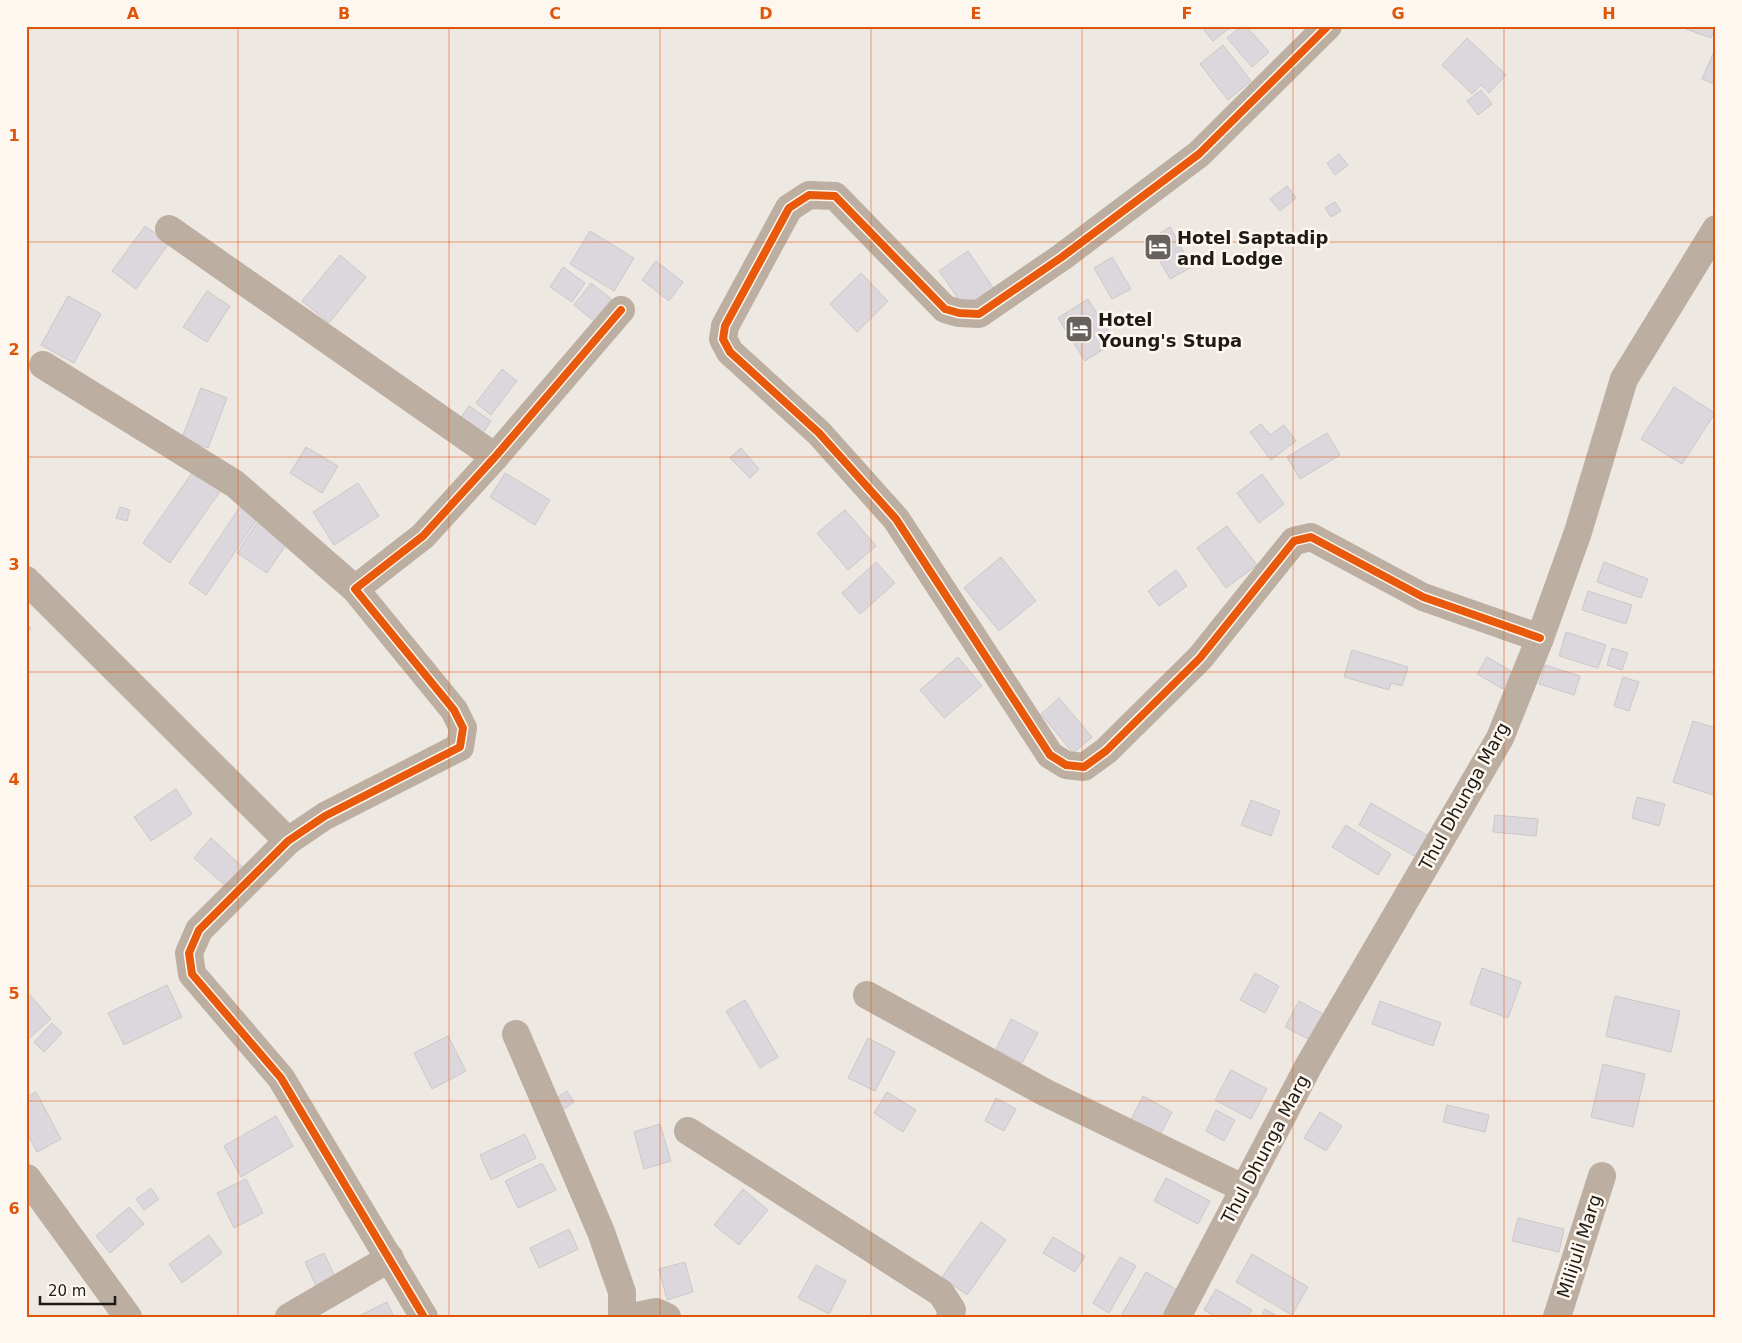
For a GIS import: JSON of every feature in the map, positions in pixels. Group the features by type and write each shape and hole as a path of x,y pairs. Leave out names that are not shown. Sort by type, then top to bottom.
{"street":[{"path":"1328,26 1199,154 1062,257 979,314 959,313 945,309 835,196 809,195 789,208 725,326 723,339 730,352 819,433 896,519 1045,749 1050,755 1066,765 1084,767 1106,751 1200,658 1294,541 1311,537 1423,597 1540,638"},
{"path":"169,229 495,457"},
{"name":"Thul Dhunga Marg","path":"1177,1317 1309,1065 1500,738 1540,638 1578,532 1624,379 1716,229"},
{"path":"354,589 423,536 495,457 621,310"},
{"path":"43,365 236,484 354,589 454,710 463,728 460,747 324,816 288,841 199,930 189,953 192,974 281,1078 424,1317"},
{"path":"26,580 288,841"},
{"path":"867,995 1046,1093 1245,1189"},
{"path":"516,1034 601,1232 622,1292 622,1317"},
{"path":"688,1131 941,1293 952,1310 950,1317"},
{"name":"Milijuli Marg","path":"1557,1317 1602,1176"},
{"path":"27,1178 128,1317"},
{"path":"289,1317 390,1258"},
{"path":"632,1317 656,1312 667,1317"}],"building":[{"path":"1201,26 1232,26 1213,41"},
{"path":"1241,26 1246,26 1269,52 1252,67 1227,38"},
{"path":"1687,26 1716,27 1711,38 1686,29"},
{"path":"1467,38 1506,75 1489,93 1481,85 1472,94 1442,65"},
{"path":"1223,45 1251,81 1228,100 1200,64"},
{"path":"1716,47 1716,85 1702,79"},
{"path":"1481,90 1492,104 1478,115 1467,101"},
{"path":"1339,154 1348,165 1335,175 1327,163"},
{"path":"1287,186 1296,198 1280,211 1270,199"},
{"path":"1335,202 1341,211 1331,217 1325,208"},
{"path":"145,226 169,243 136,289 112,271"},
{"path":"1170,227 1192,267 1170,279 1148,240"},
{"path":"590,231 634,258 614,291 570,264"},
{"path":"968,251 996,292 967,311 939,271"},
{"path":"340,255 366,277 329,323 302,301"},
{"path":"1112,257 1131,289 1112,299 1094,268"},
{"path":"656,261 683,282 669,301 642,280"},
{"path":"563,267 585,283 572,302 550,287"},
{"path":"861,273 888,301 857,332 830,304"},
{"path":"591,283 611,299 594,321 574,305"},
{"path":"207,291 230,306 207,342 183,327"},
{"path":"68,296 101,314 74,363 41,345"},
{"path":"1088,299 1115,342 1085,361 1058,318"},
{"path":"502,369 517,381 491,415 476,403"},
{"path":"1674,387 1715,413 1682,464 1641,439"},
{"path":"201,388 227,398 208,448 182,438"},
{"path":"469,406 491,421 481,436 459,420"},
{"path":"1261,424 1270,435 1284,425 1296,441 1271,460 1250,432"},
{"path":"1327,433 1340,455 1300,479 1287,457"},
{"path":"306,447 338,466 322,493 290,473"},
{"path":"741,448 759,469 750,478 730,458"},
{"path":"194,470 221,490 170,563 143,543"},
{"path":"505,473 550,500 535,525 490,497"},
{"path":"1262,474 1284,504 1259,523 1237,493"},
{"path":"358,483 379,516 334,545 313,512"},
{"path":"120,507 130,510 127,521 116,518"},
{"path":"240,507 257,519 206,595 189,583"},
{"path":"845,510 876,546 848,570 817,533"},
{"path":"259,520 289,540 267,573 237,553"},
{"path":"1227,526 1257,565 1226,588 1197,548"},
{"path":"1001,557 1036,601 999,631 964,588"},
{"path":"876,562 895,583 860,614 842,593"},
{"path":"1604,562 1648,579 1641,598 1597,582"},
{"path":"1176,570 1187,586 1159,606 1148,591"},
{"path":"1588,591 1632,605 1626,624 1582,610"},
{"path":"26,625 31,628 26,635"},
{"path":"1566,632 1606,645 1598,668 1559,656"},
{"path":"1612,648 1628,653 1622,670 1607,665"},
{"path":"1352,650 1408,667 1402,686 1391,683 1389,690 1344,677"},
{"path":"958,657 982,686 944,718 920,690"},
{"path":"1487,657 1513,672 1503,689 1477,674"},
{"path":"1545,665 1580,676 1574,695 1539,684"},
{"path":"1623,677 1639,682 1629,711 1614,706"},
{"path":"1059,698 1092,737 1073,753 1041,714"},
{"path":"1693,721 1716,728 1716,786 1713,795 1673,782"},
{"path":"176,789 192,814 151,841 134,817"},
{"path":"1637,797 1665,804 1659,826 1632,818"},
{"path":"1251,800 1280,811 1271,836 1241,825"},
{"path":"1371,803 1430,837 1418,858 1359,825"},
{"path":"1495,815 1538,819 1536,836 1493,832"},
{"path":"1346,825 1391,854 1378,875 1332,847"},
{"path":"211,838 245,869 229,889 194,858"},
{"path":"1482,968 1521,982 1508,1018 1470,1004"},
{"path":"1255,973 1279,986 1265,1013 1240,1000"},
{"path":"167,985 182,1017 124,1045 108,1013"},
{"path":"28,993 51,1019 26,1041 26,995"},
{"path":"1615,996 1680,1011 1671,1052 1606,1036"},
{"path":"745,1000 778,1057 760,1068 726,1011"},
{"path":"1299,1001 1327,1016 1314,1042 1285,1027"},
{"path":"1380,1001 1441,1023 1433,1046 1372,1024"},
{"path":"1011,1019 1038,1033 1022,1063 996,1049"},
{"path":"52,1023 62,1033 44,1052 34,1042"},
{"path":"448,1036 466,1071 432,1089 414,1053"},
{"path":"868,1038 895,1052 875,1091 848,1078"},
{"path":"1603,1064 1645,1074 1633,1127 1591,1117"},
{"path":"1231,1070 1267,1089 1251,1119 1215,1100"},
{"path":"567,1091 574,1102 563,1110 555,1099"},
{"path":"36,1092 61,1139 37,1152 26,1131 26,1097"},
{"path":"887,1092 916,1110 903,1132 874,1113"},
{"path":"1143,1096 1172,1112 1157,1141 1128,1125"},
{"path":"996,1098 1016,1109 1004,1131 985,1121"},
{"path":"1447,1105 1489,1115 1485,1132 1443,1122"},
{"path":"1216,1110 1235,1120 1224,1141 1206,1131"},
{"path":"1320,1112 1342,1126 1326,1151 1304,1138"},
{"path":"276,1116 293,1146 241,1177 224,1146"},
{"path":"660,1124 671,1161 644,1169 634,1132"},
{"path":"525,1134 536,1158 491,1180 480,1155"},
{"path":"542,1163 556,1190 518,1208 505,1181"},
{"path":"1166,1178 1210,1201 1198,1224 1154,1201"},
{"path":"246,1179 263,1213 234,1228 217,1193"},
{"path":"151,1188 159,1199 144,1210 136,1199"},
{"path":"743,1189 768,1210 739,1245 714,1225"},
{"path":"129,1207 144,1224 110,1253 96,1236"},
{"path":"1518,1218 1564,1229 1559,1252 1512,1241"},
{"path":"981,1222 1006,1240 967,1295 942,1277"},
{"path":"569,1229 578,1249 539,1268 530,1248"},
{"path":"209,1235 222,1253 182,1283 169,1264"},
{"path":"1053,1237 1085,1256 1075,1272 1043,1253"},
{"path":"324,1253 336,1279 317,1288 305,1262"},
{"path":"1252,1254 1308,1287 1292,1315 1236,1282"},
{"path":"1120,1257 1136,1266 1109,1313 1093,1303"},
{"path":"685,1262 693,1292 667,1300 659,1269"},
{"path":"816,1265 846,1281 829,1314 798,1298"},
{"path":"1146,1272 1181,1292 1166,1317 1128,1317 1122,1314"},
{"path":"1216,1289 1252,1310 1248,1317 1216,1317 1204,1310"},
{"path":"387,1302 394,1317 357,1317"},
{"path":"1265,1309 1279,1317 1261,1317"}],"cycle path":[{"path":"1328,26 1199,154 1062,257 979,314 959,313 945,309 835,196 809,195 789,208 725,326 723,339 730,352 819,433 896,519 1050,755 1066,765 1084,767 1106,751 1200,658 1294,541 1311,537 1423,597 1540,638"},
{"path":"424,1317 281,1078 192,974 189,953 199,930 288,841 325,816 460,747 463,728 454,710 355,589 423,536 495,457 621,310"}],"place":[{"name":"Hotel Saptadip and Lodge","path":"1158,247"},
{"name":"Hotel Young's Stupa","path":"1079,329"}]}
